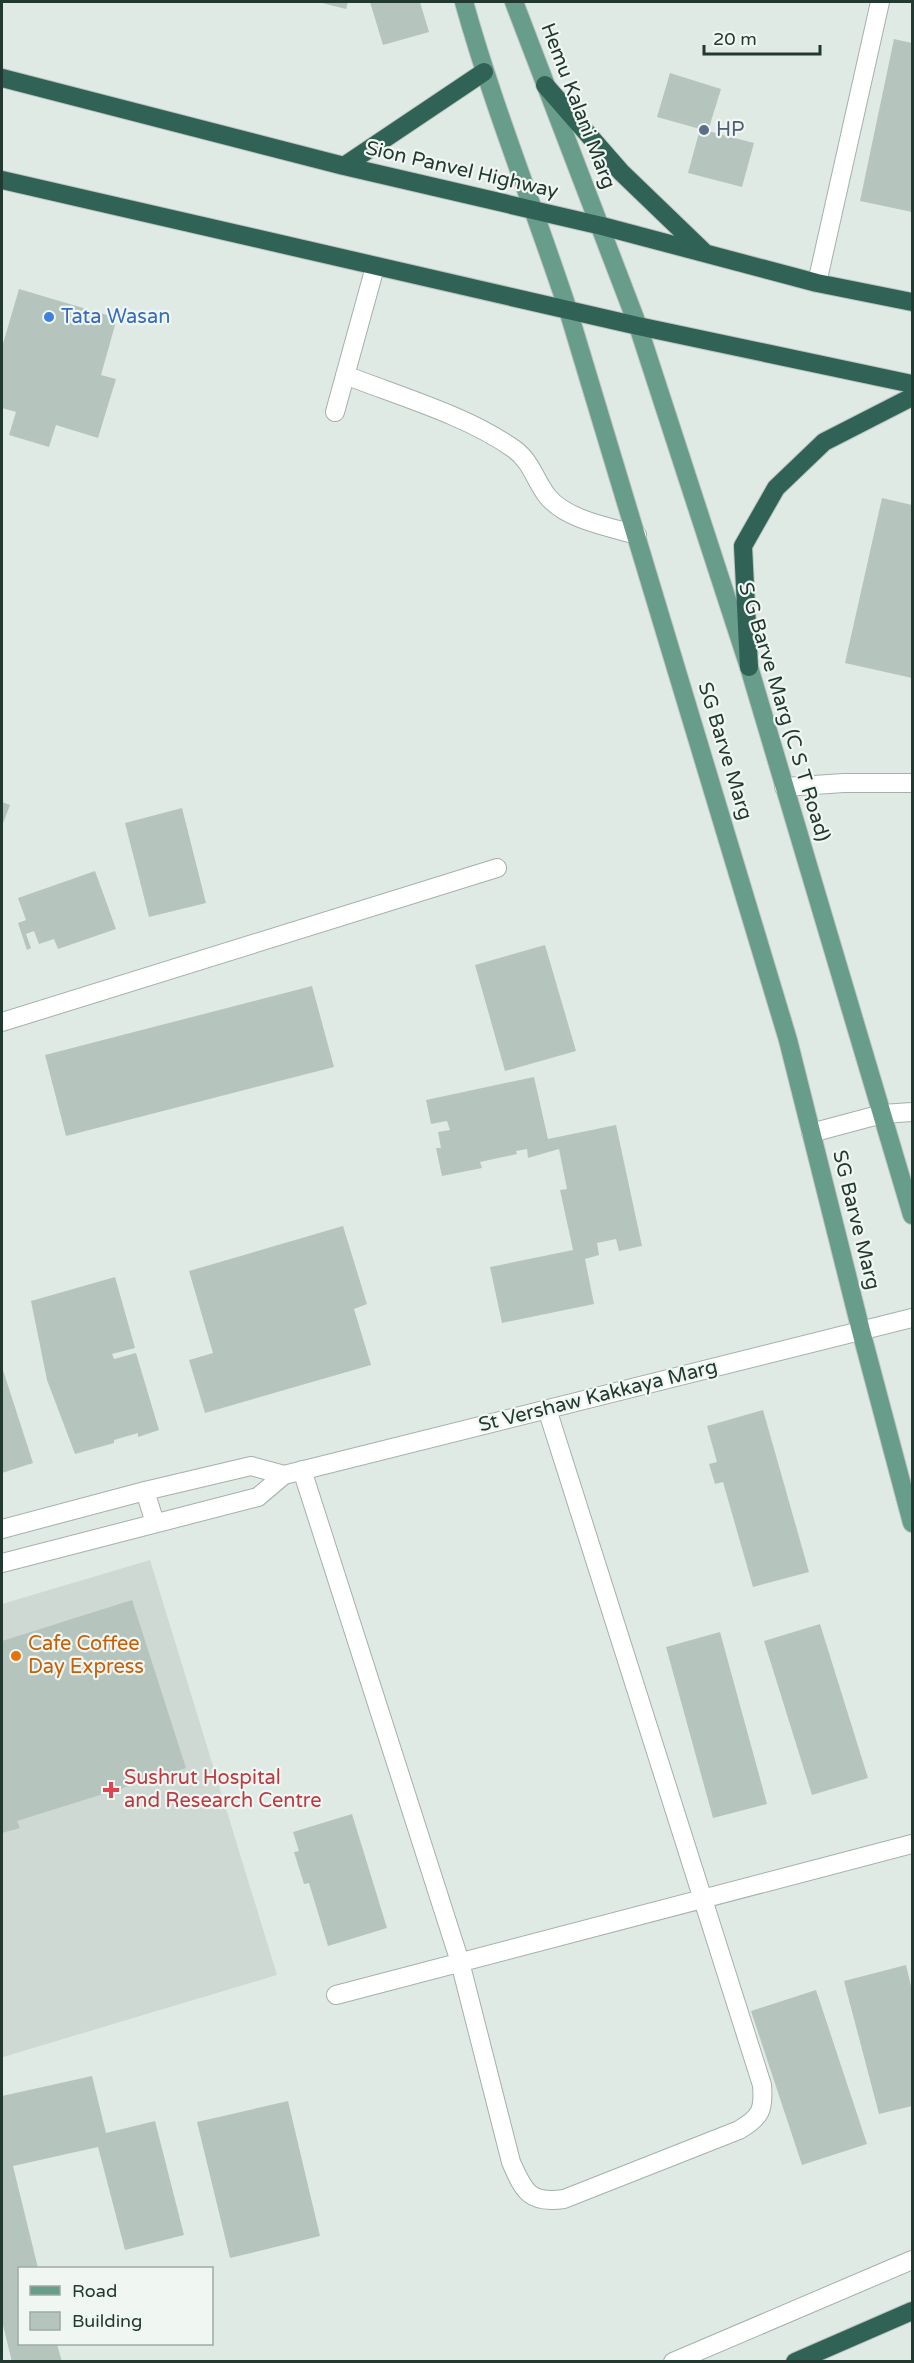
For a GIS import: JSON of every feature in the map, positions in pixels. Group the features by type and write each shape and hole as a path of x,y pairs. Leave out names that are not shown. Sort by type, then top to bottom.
{"highway":[{"path":"344,166 484,72"},
{"name":"Sion Panvel Highway","path":"2,78 344,166 602,226 817,283 912,302"},
{"path":"545,86 621,172 705,253"},
{"path":"2,180 638,327 912,384"},
{"path":"749,667 743,546 777,488 824,442 912,397"},
{"path":"795,2361 912,2311"}],"main road":[{"name":"SG Barve Marg","path":"464,2 484,72 535,211 568,310 788,1040 912,1523"},
{"name":"Hemu Kalani Marg","path":"514,2 545,86 602,226"},
{"name":"S G Barve Marg (C S T Road)","path":"602,226 638,327 749,667 882,1114 906,1169 912,1215"}],"street":[{"path":"817,283 880,2"},
{"path":"336,412 375,267"},
{"path":"345,375 475,426 515,450 531,464 549,498 575,516 637,535"},
{"path":"784,787 844,783 912,783"},
{"path":"2,1022 497,868"},
{"path":"811,1133 882,1114 912,1112"},
{"name":"St Vershaw Kakkaya Marg","path":"2,1563 258,1497 293,1472 912,1318"},
{"path":"293,1472 460,1962 514,2170 521,2186 533,2197 547,2201 564,2199 739,2130 754,2121 763,2104 762,2085 547,1409"},
{"name":"St Vershaw Kakkaya Marg","path":"2,1530 145,1491 251,1466 293,1472"},
{"path":"145,1491 155,1523"},
{"path":"336,1995 912,1844"},
{"path":"673,2361 912,2260"}],"shaded area":[{"name":"Sushrut Hospital and Research Centre","path":"150,1560 277,1975 3,2057 2,1604"}],"building":[{"path":"318,2 348,2 346,9"},
{"path":"370,2 420,2 429,32 383,45"},
{"path":"894,39 912,43 912,212 860,201"},
{"name":"HP","path":"670,73 721,89 708,131 754,143 742,187 688,173 700,129 657,117"},
{"path":"19,289 117,318 101,375 116,379 98,438 56,425 49,447 9,435 16,412 2,408 2,347"},
{"path":"882,498 912,505 912,678 845,663"},
{"path":"2,802 10,805 2,826"},
{"path":"182,808 206,903 149,917 125,823"},
{"path":"95,871 116,929 58,949 54,939 39,944 34,931 26,934 31,948 27,950 18,923 26,920 18,898"},
{"path":"545,945 576,1051 505,1071 475,965"},
{"path":"312,986 334,1067 66,1136 45,1055"},
{"path":"534,1077 548,1139 616,1125 642,1246 619,1251 616,1239 597,1243 599,1255 585,1259 594,1304 502,1323 490,1267 573,1250 560,1190 567,1189 559,1149 528,1158 527,1149 516,1151 517,1154 480,1162 482,1168 442,1176 436,1148 441,1148 438,1132 450,1130 447,1121 431,1124 426,1100"},
{"path":"343,1226 367,1304 354,1309 371,1365 205,1413 189,1360 213,1353 189,1271"},
{"path":"115,1277 135,1348 112,1354 114,1359 136,1353 159,1430 138,1437 138,1433 114,1440 114,1443 75,1454 47,1380 31,1301"},
{"path":"2,1367 33,1463 2,1473"},
{"path":"763,1410 809,1572 753,1587 723,1482 715,1484 709,1464 717,1462 707,1426"},
{"path":"132,1600 186,1768 17,1821 20,1828 2,1833 2,1641"},
{"path":"820,1624 868,1778 812,1795 764,1641"},
{"path":"720,1632 767,1804 713,1818 666,1647"},
{"path":"352,1814 387,1928 328,1946 309,1883 304,1884 294,1852 299,1851 293,1832"},
{"path":"906,1965 912,1990 912,2106 879,2114 844,1981"},
{"path":"816,1990 867,2144 802,2165 751,2011"},
{"path":"92,2076 106,2133 155,2121 184,2235 125,2250 98,2147 13,2166 38,2267 18,2267 18,2345 57,2345 62,2362 12,2362 2,2321 2,2096"},
{"path":"288,2101 320,2236 230,2258 197,2122"}],"place":[{"name":"HP","path":"704,130"},
{"name":"Tata Wasan","path":"49,317"},
{"name":"Cafe Coffee Day Express","path":"16,1656"},
{"name":"Sushrut Hospital and Research Centre","path":"111,1790"}]}
